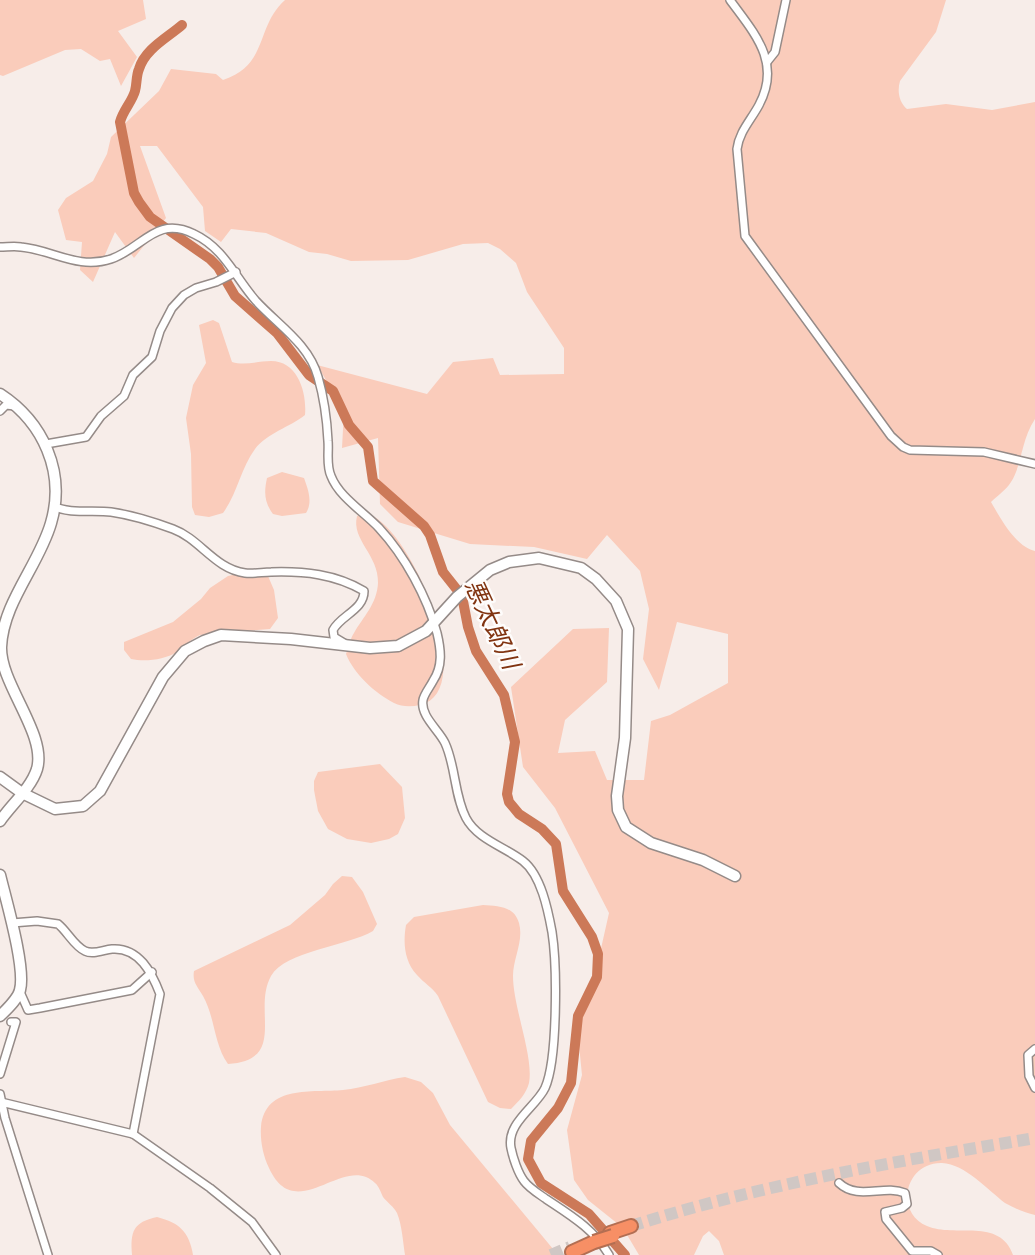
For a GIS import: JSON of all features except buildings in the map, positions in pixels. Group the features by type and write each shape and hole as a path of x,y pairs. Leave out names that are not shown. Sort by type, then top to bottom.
{"highway":[{"path":"571,1249 631,1228"}],"street":[{"path":"730,0 762,46 768,73 766,89 739,137 737,149 745,236 875,415 903,447 917,451 984,452 1035,464"},
{"path":"767,62 775,52 786,0"},
{"path":"0,247 22,247 60,258 91,263 117,256 154,233 172,227 196,235 217,249 256,300 294,338 314,365 325,410 331,478 391,543 418,587 433,622 441,658 439,672 423,698 428,718 448,749 466,818 481,835 526,863 538,885 553,936 555,1007 549,1075 541,1094 528,1108 513,1132 511,1147 525,1182 586,1226 609,1255"},
{"path":"46,444 86,437 101,416 124,396 133,374 152,357 160,331 172,308 184,295 196,288 236,272"},
{"path":"0,394 18,407 33,423 46,444 53,464 54,506 51,524 9,613 0,652 34,736 39,756 32,779 0,821"},
{"path":"0,411 6,405 18,407"},
{"path":"54,506 62,511 81,509 124,514 172,529 197,543 220,564 242,573 307,572 350,583 364,592 364,599 335,625 333,630 334,637 348,646"},
{"path":"0,777 22,793 55,809 83,806 100,791 163,677 185,651 204,640 221,635 370,649 398,646 426,631 473,582 490,570 509,562 539,558 582,569 596,579 616,601 628,629 625,738 617,796 618,810 626,827 651,843 703,860 736,876"},
{"path":"0,875 12,923 21,976 20,992 28,1010 132,990 152,972"},
{"path":"12,923 37,921 58,924 81,950 90,953 114,948 128,952 152,972 160,994 133,1134"},
{"path":"0,1074 16,1023 11,1022 3,1013 20,992"},
{"path":"1035,1049 1028,1055 1027,1066 1035,1088"},
{"path":"1,1098 133,1134 210,1188 252,1222 275,1255"},
{"path":"1,1098 22,1176 48,1255"},
{"path":"839,1183 852,1191 905,1193 906,1203 902,1208 885,1212 886,1219 912,1251 936,1252 938,1255"}],"shaded area":[{"path":"0,0 143,0 146,19 118,31 137,57 121,86 110,59 100,61 81,49 65,50 0,75"},
{"path":"285,0 946,0 936,32 900,81 899,96 904,106 907,109 946,104 992,110 1035,102 1035,419 1027,435 1015,475 1007,488 991,502 1015,538 1035,551 1035,1215 1005,1203 968,1173 951,1164 929,1165 919,1170 908,1189 907,1200 910,1210 927,1226 987,1232 1007,1243 1013,1255 724,1255 719,1241 709,1231 703,1236 694,1255 639,1255 623,1228 588,1200 574,1180 567,1130 582,1075 576,1015 585,991 593,984 609,913 555,808 523,767 511,687 573,629 609,628 607,682 565,720 558,753 595,751 607,780 644,780 651,721 670,715 728,683 728,634 677,622 659,690 643,659 649,609 640,571 607,535 587,559 534,547 470,544 398,522 380,504 378,438 342,448 344,410 317,365 427,394 453,362 493,358 500,375 564,374 564,348 527,292 516,263 500,249 488,243 463,244 408,260 351,261 309,252 266,233 231,229 221,242 205,231 203,207 157,146 140,146 166,218 134,258 115,232 93,282 80,270 82,242 66,240 58,210 66,198 93,181 107,154 111,137 159,91 171,69 216,74 223,80 238,73 255,55 269,22"},
{"path":"213,320 219,323 232,362 280,362 294,372 302,388 305,415 260,443 246,464 223,513 209,517 195,515 192,507 191,454 186,418 193,385 206,363 199,325"},
{"path":"282,472 304,478 309,500 306,513 282,516 273,514 270,510 265,488 267,478"},
{"path":"364,513 382,522 400,543 432,606 441,640 444,670 437,693 420,705 400,705 380,694 360,676 346,654 353,635 377,591 377,573 356,525 357,516"},
{"path":"252,571 268,576 274,590 278,618 270,629 200,635 177,652 154,660 131,659 124,650 124,642 173,622 210,588 228,576"},
{"path":"380,764 402,787 405,818 398,834 371,843 347,839 328,829 318,811 314,790 318,772"},
{"path":"342,876 352,877 363,892 377,924 373,931 303,955 278,968 271,976 266,989 263,1043 257,1053 246,1060 228,1064 220,1048 207,1004 195,981 194,971 290,925 325,895"},
{"path":"483,905 509,910 517,917 520,930 513,976 530,1072 526,1091 511,1109 500,1108 488,1102 438,996 413,970 406,951 406,925 414,917"},
{"path":"405,1077 421,1082 433,1093 450,1125 558,1255 405,1255 397,1213 376,1184 363,1176 349,1176 306,1190 293,1191 280,1184 269,1168 262,1143 264,1113 271,1104 292,1094 351,1089"},
{"path":"157,1217 172,1222 186,1234 193,1255 132,1255 135,1229 143,1222"}],"waterway":[{"name":"悪太郎川","path":"182,25 151,50 142,62 134,95 120,122 134,193 150,217 210,259 218,267 235,296 277,333 309,375 333,391 349,425 368,447 373,481 424,526 430,535 443,572 462,596 476,651 504,695 515,742 507,794 509,802 519,814 542,829 556,844 563,891 592,937 598,954 597,977 578,1016 571,1083 558,1108 531,1141 528,1159 541,1183 589,1214 625,1255"}],"tunnel":[{"path":"631,1226 781,1186 1035,1138"},
{"path":"551,1255 570,1247"}]}
